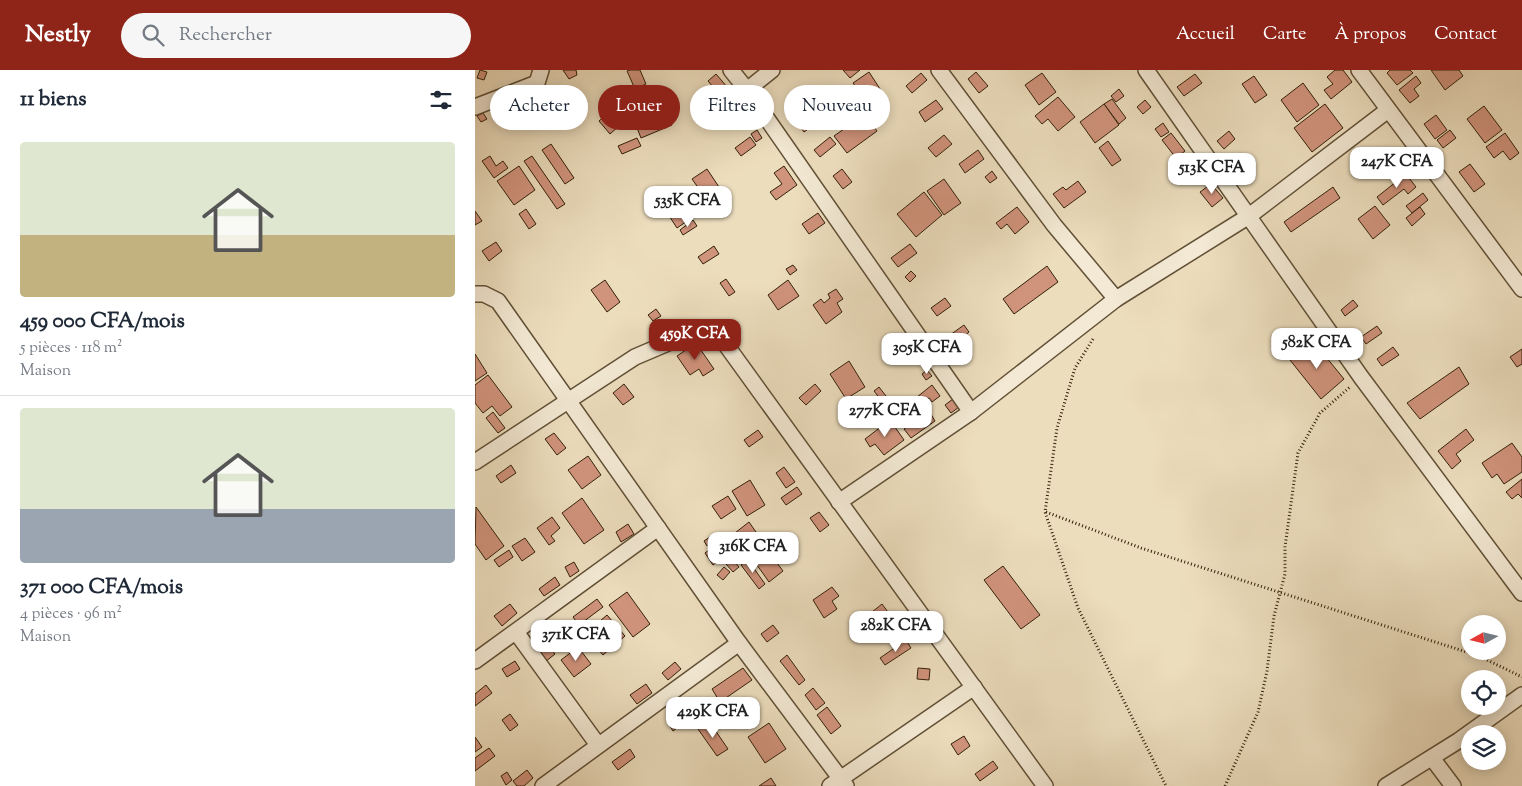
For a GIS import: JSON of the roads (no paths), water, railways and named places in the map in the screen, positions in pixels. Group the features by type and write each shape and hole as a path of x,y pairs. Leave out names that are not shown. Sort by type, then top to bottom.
{"street":[{"path":"475,107 537,83 541,70"},
{"path":"731,70 743,85"},
{"path":"753,85 772,70"},
{"path":"939,70 1053,225 1116,299"},
{"path":"1145,70 1361,377 1522,593"},
{"path":"1359,70 1522,289"},
{"path":"839,502 971,412 1116,299 1249,216 1388,110"},
{"path":"774,129 971,412"},
{"path":"475,294 484,294 498,302 839,783 973,687"},
{"path":"475,462 635,357 689,334 707,331 724,342 1045,786"},
{"path":"475,661 658,528"},
{"path":"516,632 599,745"},
{"path":"543,786 739,643"},
{"path":"1386,786 1432,758 1522,695"},
{"path":"1432,758 1453,786"}]}
